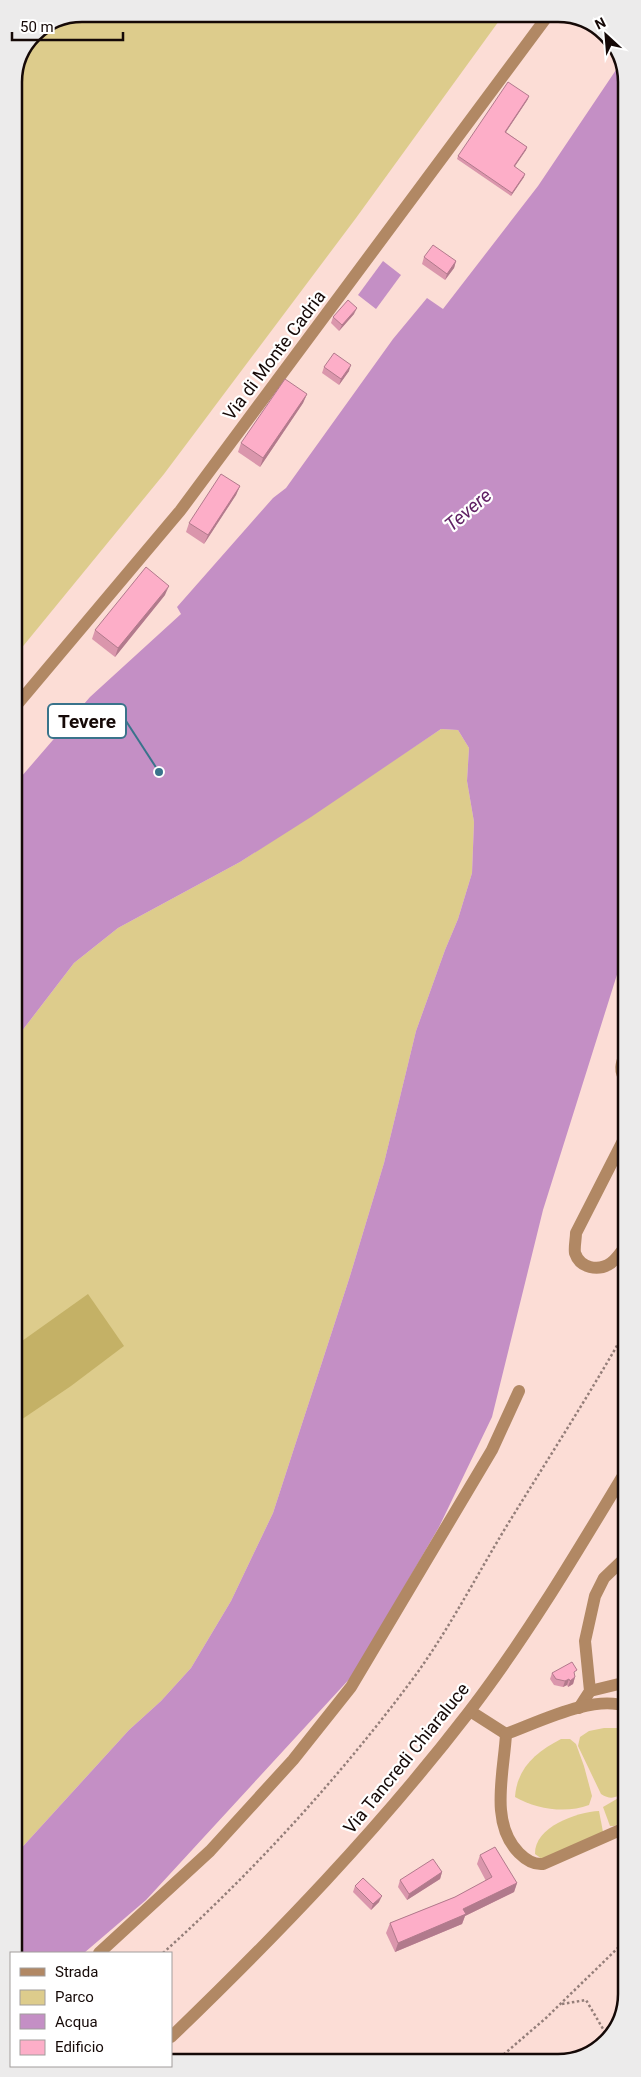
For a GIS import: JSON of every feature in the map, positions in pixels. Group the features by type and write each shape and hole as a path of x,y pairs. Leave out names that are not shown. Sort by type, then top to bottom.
{"street":[{"name":"Via di Monte Cadria","path":"23,698 180,511 542,23"},
{"path":"618,1151 576,1233 574,1251 579,1261 590,1268 598,1268 610,1263 618,1254"},
{"path":"100,1952 210,1851 293,1760 351,1687 488,1458 519,1391"},
{"name":"Via Tancredi Chiaraluce","path":"172,2036 338,1867 401,1796 470,1710 552,1592 618,1484"},
{"path":"579,1708 590,1691 584,1641 595,1596 604,1578 618,1565"},
{"path":"590,1691 618,1684"},
{"path":"506,1734 579,1708 604,1704 618,1704"},
{"path":"470,1710 506,1734"},
{"path":"506,1734 501,1807 503,1824 513,1846 527,1860 534,1864 543,1864 618,1831"}],"path":[{"path":"165,1952 192,1928 321,1794 409,1684 452,1620 480,1570 618,1343"},
{"path":"504,2054 561,2004 618,1948"},
{"path":"561,2004 586,2000 605,2032"}],"green space":[{"path":"82,23 497,23 356,218 164,474 23,646 23,82 27,59 33,49 40,40 59,27"},
{"path":"441,729 458,730 469,748 467,781 474,822 472,873 458,919 416,1031 384,1163 350,1276 273,1513 231,1601 191,1668 161,1701 129,1730 23,1846 23,1030 74,963 118,928 240,862"},
{"path":"618,1728 617,1796 611,1798 601,1794 578,1746 580,1737 589,1731"},
{"path":"561,1739 570,1739 576,1744 592,1796 589,1805 571,1809 551,1809 532,1805 515,1797 520,1778 529,1762 544,1749"},
{"path":"618,1798 618,1824 610,1826 603,1807"},
{"path":"599,1811 603,1832 542,1859 535,1854 541,1836 549,1829 580,1814"}],"shaded area":[{"path":"88,1294 124,1346 71,1386 23,1419 23,1340"}],"water":[{"path":"617,69 618,971 543,1210 492,1417 439,1527 353,1675 146,1900 85,1952 23,1952 23,1846 129,1730 161,1701 191,1668 231,1601 273,1513 350,1276 384,1163 416,1031 458,919 472,873 474,822 467,781 469,748 458,730 441,729 311,817 240,862 118,928 74,963 23,1030 23,775 90,697 181,614 177,607 273,498 286,488 393,339 427,298 443,309 538,186"},
{"path":"383,261 401,275 376,309 358,295"}],"building":[{"path":"508,82 529,96 505,132 527,147 514,166 525,174 512,193 458,156"},
{"path":"433,245 456,261 447,274 424,257"},
{"path":"348,300 357,308 342,325 333,317"},
{"path":"334,353 351,365 341,379 324,367"},
{"path":"285,379 307,394 263,458 241,443"},
{"path":"221,474 240,486 208,535 189,523"},
{"path":"146,567 169,586 118,648 95,630"},
{"path":"572,1662 577,1670 574,1672 575,1677 570,1681 569,1679 565,1681 556,1679 552,1673"},
{"path":"495,1847 517,1883 463,1909 466,1914 398,1943 390,1923 455,1897 492,1877 480,1855"},
{"path":"433,1859 442,1872 409,1894 400,1880"},
{"path":"363,1878 382,1896 373,1904 355,1886"}],"place":[{"name":"Tevere","path":"159,772"}]}
